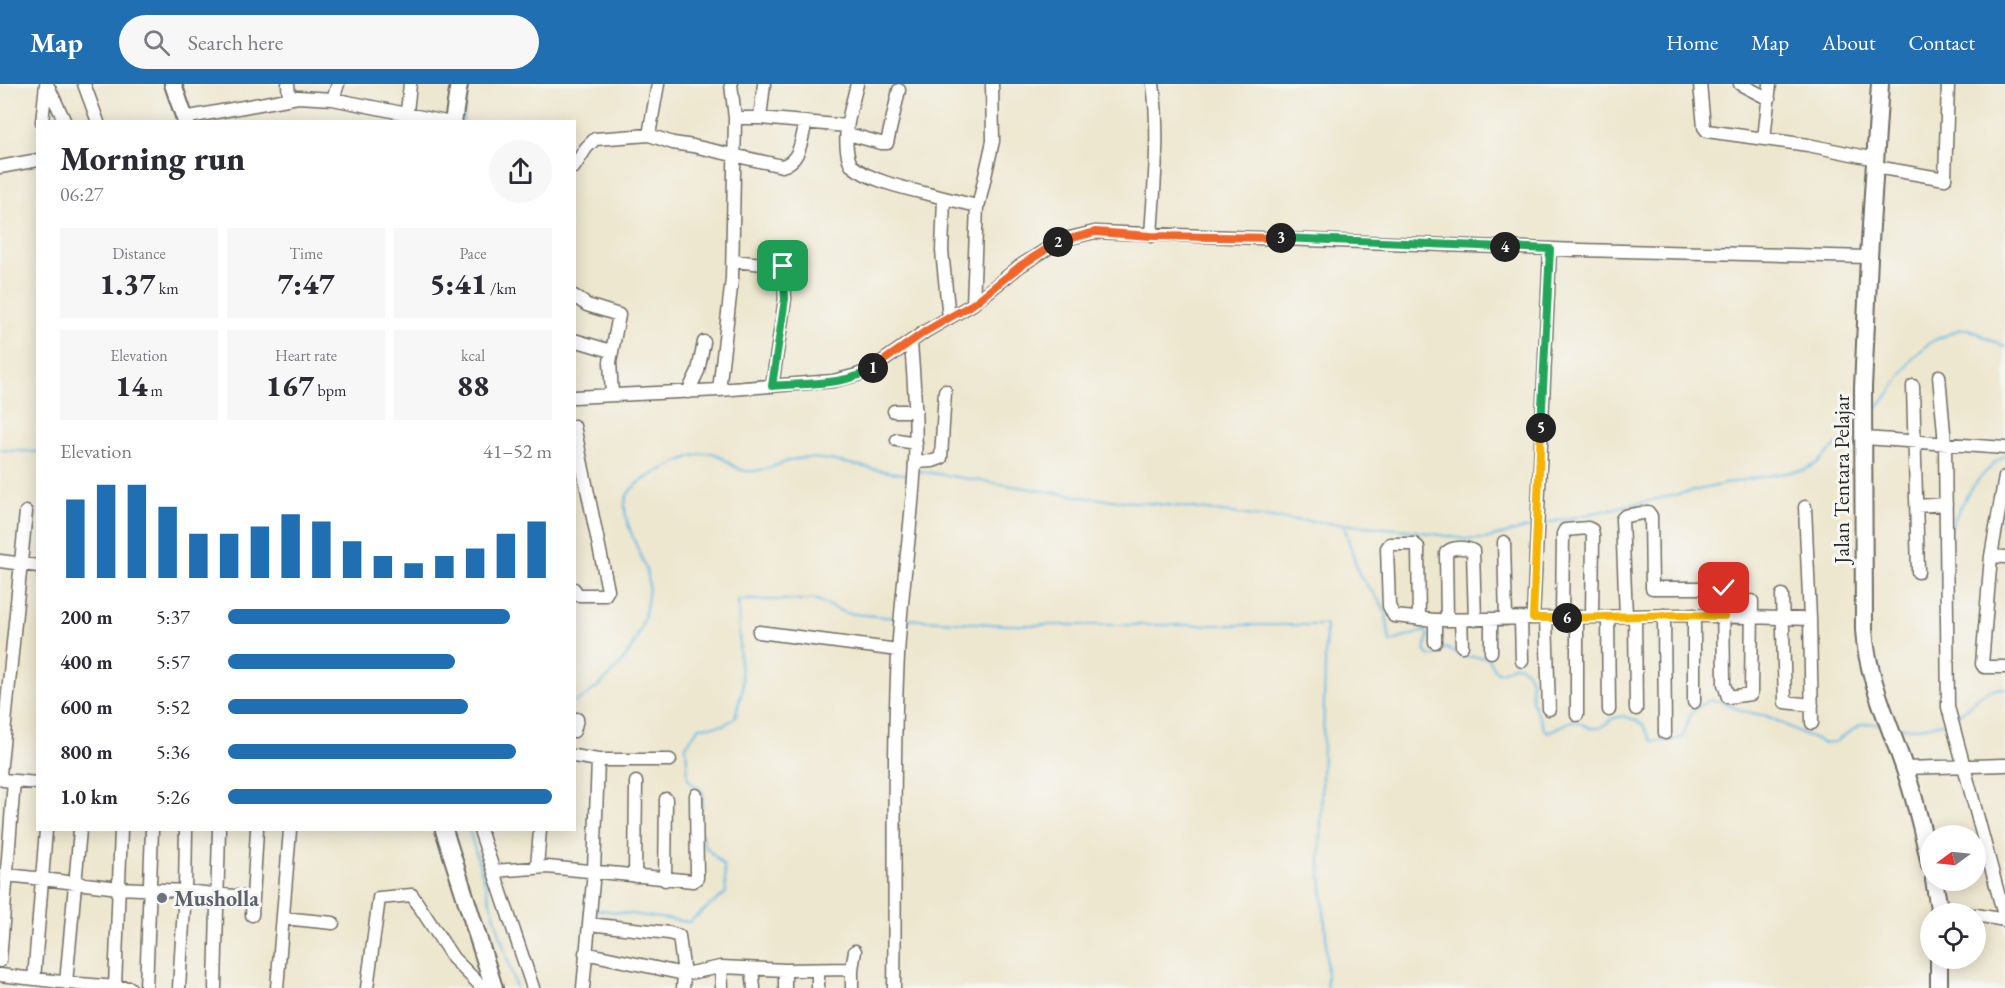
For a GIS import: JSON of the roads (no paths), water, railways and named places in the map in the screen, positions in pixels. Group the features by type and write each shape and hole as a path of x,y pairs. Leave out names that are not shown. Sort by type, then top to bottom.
{"highway":[{"path":"173,84 185,120"},
{"path":"453,120 459,84"},
{"name":"Jalan Tentara Pelajar","path":"1880,84 1869,257 1864,408 1865,642 1887,724 1904,768 1920,828"},
{"path":"444,831 494,988"},
{"path":"456,831 504,988"},
{"path":"1939,969 1939,988"}],"street":[{"path":"42,120 47,84"},
{"path":"47,84 64,120"},
{"path":"84,84 97,120"},
{"path":"288,84 289,99"},
{"path":"333,99 338,84"},
{"path":"407,112 410,84"},
{"path":"719,390 733,261 735,118 731,84"},
{"path":"760,117 764,84"},
{"path":"857,84 847,130 849,161 856,169 897,186 977,206"},
{"path":"973,304 977,206 993,141 992,84"},
{"path":"1151,236 1157,117 1153,84"},
{"path":"1700,84 1704,129 1808,145 1945,179 1948,84"},
{"path":"1740,84 1768,99"},
{"path":"1764,139 1770,84"},
{"path":"649,135 656,87"},
{"path":"735,118 760,117 806,122 847,130 881,143 887,143 899,90"},
{"path":"185,120 289,99 333,99 438,120"},
{"path":"576,163 595,139 649,135 673,143 774,165 788,165 793,162 797,154 806,122"},
{"path":"0,166 36,160"},
{"path":"945,198 942,251 949,318"},
{"path":"576,397 612,393 688,392 772,386 833,381 857,375 870,370 973,304 1020,266 1061,240 1095,232 1151,236 1196,235 1550,249 1869,257"},
{"path":"1522,661 1536,538 1550,249"},
{"path":"733,261 783,260 785,299 772,386"},
{"path":"576,298 586,305 619,315 611,351 612,393"},
{"path":"576,341 611,351"},
{"path":"688,392 698,371 704,342"},
{"path":"894,988 896,697 916,443 911,343"},
{"path":"1939,376 1945,444 1948,706 1969,766 2005,919 1986,916"},
{"path":"1913,386 1918,572"},
{"path":"914,470 941,459 945,391"},
{"path":"894,411 916,411"},
{"path":"1864,433 1915,442 2005,448"},
{"path":"576,437 608,590 605,595 585,597 576,592"},
{"path":"897,440 916,443"},
{"path":"2005,477 1991,556 1982,664 2005,667"},
{"path":"1917,506 1946,504"},
{"path":"1805,507 1812,723"},
{"path":"26,512 6,645 1,763 2,779 36,783"},
{"path":"1636,709 1622,519 1624,516 1648,513 1651,516 1652,588 1724,588 1724,684 1728,697 1751,694 1752,601"},
{"path":"1562,618 1563,534 1565,530 1588,528 1592,530 1593,536 1592,617"},
{"path":"1419,619 1418,547 1414,544 1399,542 1389,544 1387,548 1389,606 1394,616 1419,619 1441,620 1664,615 1810,619"},
{"path":"1504,542 1506,619"},
{"path":"1435,642 1441,620 1446,553 1452,548 1473,551 1475,620"},
{"path":"1991,556 2005,558"},
{"path":"0,561 36,566"},
{"path":"1782,595 1785,702 1812,705"},
{"path":"1664,615 1665,733"},
{"path":"1694,615 1694,702"},
{"path":"1577,617 1577,715"},
{"path":"1608,617 1609,710"},
{"path":"1546,618 1549,709"},
{"path":"1491,619 1491,652"},
{"path":"1461,620 1462,646"},
{"path":"759,632 898,650"},
{"path":"576,756 598,760 670,760"},
{"path":"583,988 594,871 598,760"},
{"path":"1904,768 2005,765"},
{"path":"0,961 14,781"},
{"path":"635,876 636,782"},
{"path":"494,870 537,867 690,882 697,878 696,795"},
{"path":"664,880 666,799"},
{"path":"34,979 46,831"},
{"path":"66,985 80,831"},
{"path":"120,988 121,831"},
{"path":"146,988 152,831"},
{"path":"178,988 185,891 186,831"},
{"path":"214,988 219,831"},
{"path":"252,915 256,831"},
{"path":"277,988 290,831"},
{"path":"480,831 533,988"},
{"path":"537,867 540,831"},
{"path":"8,875 151,891 185,891 253,897"},
{"path":"367,988 379,898 412,895 453,958 483,988"},
{"path":"283,918 333,923"},
{"path":"589,924 679,936 684,974 683,988"},
{"path":"852,988 855,951"},
{"path":"585,953 684,974 721,967 785,970 852,969"},
{"path":"721,967 722,988"},
{"path":"752,969 754,988"},
{"path":"785,970 785,988"},
{"path":"818,970 818,988"},
{"path":"7,980 34,979 66,985 130,988"}],"waterway":[{"path":"463,120 468,84"},
{"path":"1870,414 1889,394 1912,359 1935,340 1961,329 1969,329 2005,347"},
{"path":"1543,524 1748,479 1804,470 1816,464 1857,427"},
{"path":"0,450 36,452"},
{"path":"576,702 611,675 630,651 642,623 648,596 648,577 625,510 626,499 636,485 670,465 707,453 715,454 746,471 762,470 800,458 817,458 911,474"},
{"path":"1951,529 1960,507 1972,488 1987,470 2005,455"},
{"path":"919,471 1089,498 1270,518 1409,530 1465,539 1485,539 1534,526"},
{"path":"1344,526 1359,575 1386,613 1390,642 1425,631 1428,635 1425,650 1429,656 1434,656 1446,648 1464,657 1487,657 1498,672 1512,666 1520,666 1530,679 1533,704 1543,727 1548,732 1571,721 1590,728 1600,728 1614,718 1623,716 1643,725 1652,741 1671,741 1683,737 1693,711 1712,700 1721,701 1742,711 1767,716 1822,743 1835,742 1860,725 1869,723 1882,725"},
{"path":"702,807 703,792 688,780 686,746 699,727 724,725 735,718 743,687 738,600 817,600 845,613 895,618"},
{"path":"904,619 1009,625 1326,625 1320,863 1326,936 1327,988"},
{"path":"1954,718 1982,694 2005,688"},
{"path":"1896,727 1917,728 1947,722"},
{"path":"469,831 516,988"},
{"path":"594,909 689,922 726,893 724,866 704,845 702,834"}],"place":[{"name":"Musholla","path":"162,898"}]}
